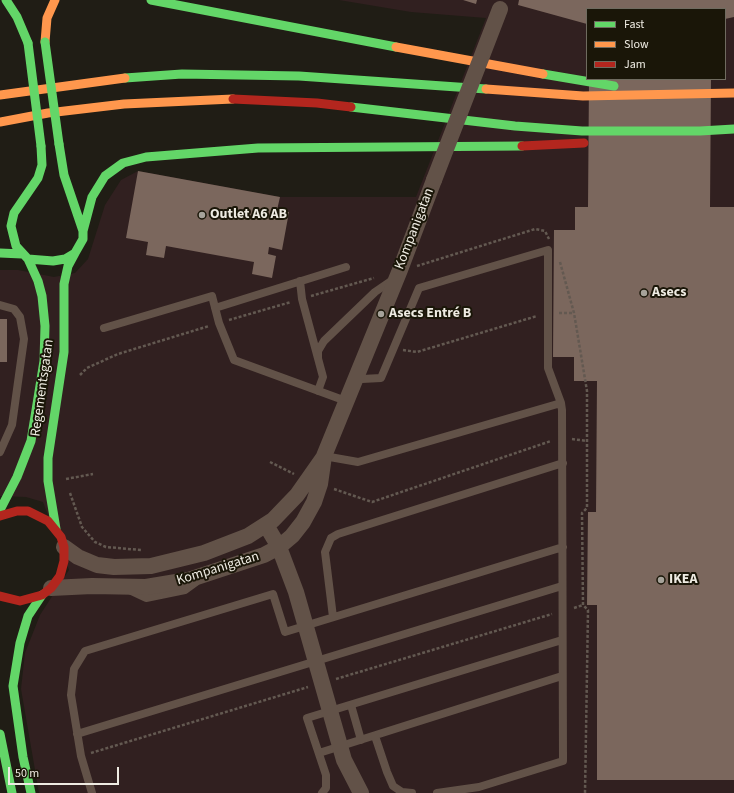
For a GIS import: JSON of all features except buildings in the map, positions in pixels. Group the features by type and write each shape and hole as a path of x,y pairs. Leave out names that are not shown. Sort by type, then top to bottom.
{"main road":[{"name":"Regementsgatan","path":"0,510 18,477 31,441 44,360 45,326 43,303 38,281 25,256 16,246 11,226 14,214 38,178 42,165 28,43 17,17 6,0"},
{"path":"55,0 47,18 45,42 64,175 83,230"},
{"path":"151,0 507,68 667,95"},
{"path":"0,96 102,80 182,74 299,76 583,96 734,93"},
{"path":"0,122 48,113 124,104 164,101 244,99 317,103 537,128 582,131 700,131"},
{"path":"605,141 734,129"},
{"name":"Regementsgatan","path":"56,529 48,481 48,458 64,352 64,284 68,266 83,239 83,230 92,197 105,176 123,163 146,157 258,148 528,146 590,142"},
{"path":"0,253 52,261 65,258 75,253"},
{"path":"0,516 17,511 28,512 43,518 56,529 64,547 64,562 60,576 28,616 20,643 13,686 23,757 31,793"},
{"path":"0,596 20,601 31,599 47,592"},
{"path":"0,734 12,793"}],"street":[{"name":"Kompanigatan","path":"64,547 78,557 97,565 127,568 151,566 204,553 232,543 266,525 285,509 297,495 324,456 399,273 501,4"},
{"name":"Kompanigatan","path":"47,592 92,586 146,587 167,584 209,573 264,555 279,547 292,536 303,522 314,502 307,479"},
{"path":"266,525 279,547 306,626 329,712 342,753 361,793"},
{"path":"342,753 348,793"}],"lane":[{"path":"356,377 362,379 381,378 419,288 548,250 548,368 561,403 563,438 562,761 478,788 437,793"},
{"path":"215,308 346,267"},
{"path":"318,358 318,351 324,341 375,292 399,273"},
{"path":"300,281 302,299 323,377 318,391"},
{"path":"104,328 212,296 219,323 234,360 346,401"},
{"path":"0,305 14,308 20,317 24,339 12,425 0,452"},
{"path":"324,456 358,462 561,403"},
{"path":"333,617 325,552 330,538 563,464"},
{"path":"92,793 81,756 71,695 71,680 77,662 84,651 273,594 285,632 562,547"},
{"path":"77,734 562,586"},
{"path":"322,793 327,784 319,753 307,718 562,640"},
{"path":"319,753 342,753 361,740 562,676"},
{"path":"350,705 361,740"},
{"path":"375,736 387,772 394,786 402,792 412,793"}],"path":[{"path":"77,378 87,368 118,354 302,299 399,273 535,229 545,231 552,244"},
{"path":"558,257 574,313 587,391 587,508 582,513 583,605 588,610 585,793"},
{"path":"394,348 417,352 549,313 574,313"},
{"path":"270,462 307,479 372,502 563,438 587,441"},
{"path":"65,473 67,485"},
{"path":"66,479 93,474"},
{"path":"290,481 307,479"},
{"path":"69,491 82,527 95,542 106,547 148,550"}],"shaded area":[{"path":"339,0 734,0 734,793 39,793 21,689 25,653 40,615 69,570 43,502 26,497 0,496 0,270 18,270 54,277 75,273 88,259 105,205 121,180 138,171 280,197 416,197 486,18 411,12"}],"traffic: fast":[{"path":"6,0 17,17 28,43"},
{"path":"151,0 396,47"},
{"path":"45,42 59,144"},
{"path":"28,43 41,146"},
{"path":"125,78 182,74 299,76 486,89"},
{"path":"543,74 614,86"},
{"path":"351,107 515,126 582,131 700,131 734,129"},
{"path":"41,146 42,165 38,178 14,213 11,226 16,246 28,259 53,261 65,259 75,253 83,239 83,231 64,175 59,144"},
{"path":"83,231 92,197 105,176 123,163 146,157 258,148 522,146"},
{"path":"0,253 22,254"},
{"path":"56,529 48,481 48,458 64,352 64,284 68,266 75,253"},
{"path":"0,510 17,477 31,441 44,361 45,326 42,296 38,281 28,259"},
{"path":"31,793 23,757 13,686 20,643 28,616 42,595"},
{"path":"0,734 12,793"}],"traffic: slow":[{"path":"45,42 47,18 55,0"},
{"path":"396,47 543,74"},
{"path":"0,95 125,78"},
{"path":"486,89 583,96 734,93"},
{"path":"0,122 48,113 124,104 233,99"}],"traffic: jam":[{"path":"233,99 317,103 351,107"},
{"path":"522,146 584,143"},
{"path":"0,516 17,511 28,511 48,521 61,537 64,547 64,561 60,576 51,588 42,595 20,601 0,596"}],"place":[{"name":"Outlet A6 AB","path":"202,215"},
{"name":"Asecs","path":"644,293"},
{"name":"Asecs Entré B","path":"381,314"},
{"name":"IKEA","path":"661,580"}]}
